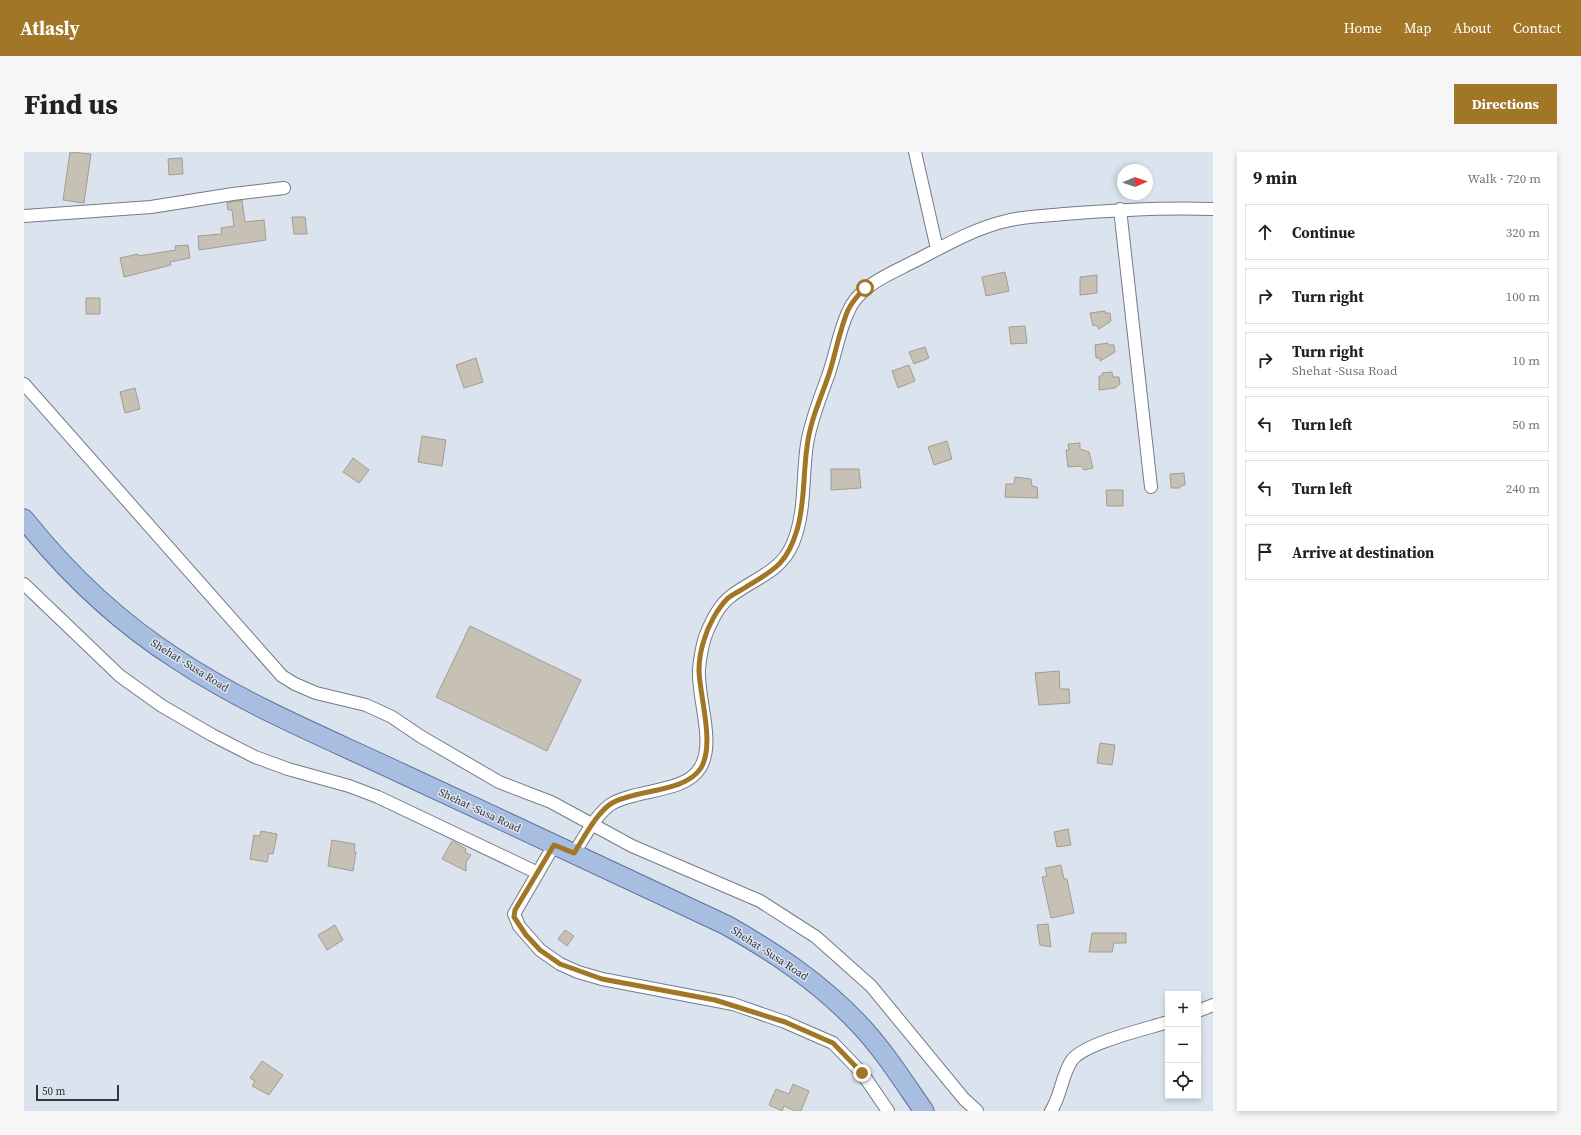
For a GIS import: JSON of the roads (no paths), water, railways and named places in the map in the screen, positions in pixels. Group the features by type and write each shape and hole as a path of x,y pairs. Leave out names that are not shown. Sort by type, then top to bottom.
{"main road":[{"name":"Shehat -Susa Road","path":"24,519 45,545 84,584 128,624 179,661 272,712 726,925 787,962 820,987 858,1023 894,1068 924,1111"}],"street":[{"path":"915,152 937,249"},
{"path":"24,216 151,207 233,194 284,188"},
{"path":"1120,209 1151,487"},
{"path":"574,853 599,814 611,803 630,796 683,782 693,776 701,768 706,755 699,670 704,641 713,618 728,598 770,572 785,559 793,545 798,527 811,423 848,311 856,298 865,288 969,233 1008,220 1120,209 1213,209"},
{"path":"24,384 282,676 295,684 316,693 366,705 392,717 420,736 499,782 551,802 632,846 760,901 816,937 871,986 964,1099 977,1111"},
{"path":"24,584 120,676 162,706 212,735 255,757 288,769 349,786 378,798 538,872"},
{"path":"554,845 515,910 514,917 526,935 540,950 560,964 602,979 733,1004 820,1036 833,1043 862,1073 888,1111"},
{"path":"1201,1010 1213,1005"},
{"path":"1051,1111 1061,1092 1068,1068 1072,1060 1079,1053 1094,1046 1165,1023"}]}
